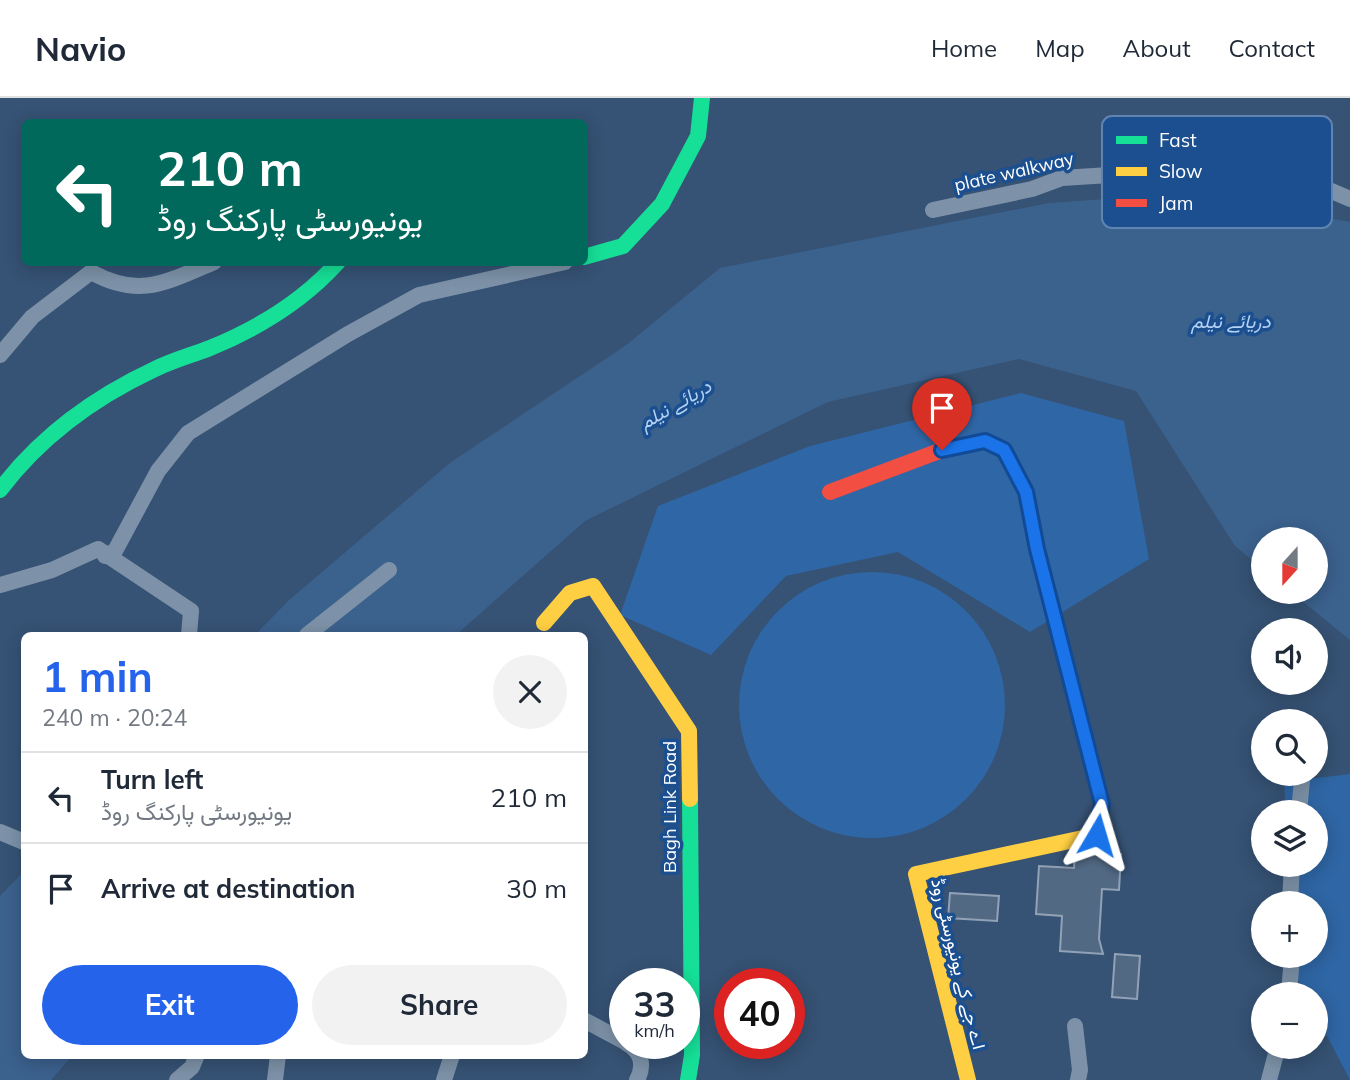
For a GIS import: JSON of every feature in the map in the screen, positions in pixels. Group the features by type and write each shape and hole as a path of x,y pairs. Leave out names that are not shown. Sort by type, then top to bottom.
{"street":[{"path":"588,257 623,246 662,204 698,136 702,98"},
{"name":"plate walkway","path":"933,210 1032,190 1062,178 1102,173"},
{"name":"plate walkway","path":"1332,191 1350,199"},
{"path":"0,355 32,317 90,272 112,284 142,288 204,266"},
{"path":"0,490 68,419 150,370 212,347 282,312 321,283 335,266"},
{"path":"105,556 115,551 158,471 188,433 348,334 419,295 547,266"},
{"name":"اے جے کے یونیورسٹی روڈ","path":"830,492 942,450 985,441 1004,450 1026,492 1037,549 1102,804 1097,835 916,874 968,1080"},
{"path":"0,585 52,570 98,550 191,611 189,632"},
{"path":"311,632 389,570"},
{"name":"Bagh Link Road","path":"544,624 555,603 585,586 593,586 689,731 692,1055 688,1080"},
{"path":"0,832 21,841"},
{"path":"588,1022 609,1034"},
{"path":"1075,1026 1080,1070 1078,1080"},
{"path":"177,1080 192,1067 195,1059"},
{"path":"275,1080 278,1059"},
{"path":"444,1080 451,1059"},
{"path":"637,1080 642,1066 641,1059"},
{"path":"1269,1080 1275,1059"}],"shaded area":[{"path":"1021,393 1124,421 1149,559 1030,632 898,552 786,576 711,655 620,615 658,506 810,446"},
{"path":"859,572 885,572 911,577 935,587 957,602 975,620 990,642 1000,666 1005,705 1000,744 990,768 975,790 957,808 935,823 911,833 885,838 859,838 833,833 809,823 787,808 769,790 754,768 744,744 739,718 739,692 744,666 754,642 769,620 787,602 809,587 833,577"},
{"path":"1350,774 1350,1080 1328,1038 1328,982 1299,982 1293,968 1328,968 1328,891 1289,891 1289,877 1328,877 1328,800 1285,800 1284,786 1328,786 1328,777"}],"water":[{"name":"دریائے نیلم","path":"1102,199 1102,228 1332,228 1332,219 1350,222 1350,640 1328,622 1328,618 1323,618 1306,604 1328,604 1328,527 1251,527 1251,559 1235,546 1136,391 1019,359 828,402 585,521 459,632 258,632 288,601 451,462 625,346 720,268 1049,203"},
{"path":"21,874 21,1059 69,1059 51,1080 0,1080 0,896"}],"building":[{"path":"1075,853 1121,854 1119,890 1102,889 1099,939 1103,954 1060,951 1062,916 1036,914 1039,866 1074,868"},
{"path":"950,893 999,896 997,921 948,918"},
{"path":"1115,954 1140,956 1137,999 1112,997"}],"traffic: fast":[{"path":"588,256 623,246 662,204 698,136 702,98"},
{"path":"0,490 51,436 90,406 155,369 210,348 263,322 295,301 334,266"},
{"path":"688,1080 692,1055 690,799"}],"traffic: slow":[{"path":"544,623 570,593 593,586 689,731 690,799"},
{"path":"968,1080 916,874 1097,835 1102,805 1087,746"}],"traffic: jam":[{"path":"830,492 942,450 985,441 1004,450 1026,492 1037,549 1087,746"}],"route":[{"path":"942,450 985,441 1004,450 1026,492 1037,549 1102,804 1097,835"}]}
